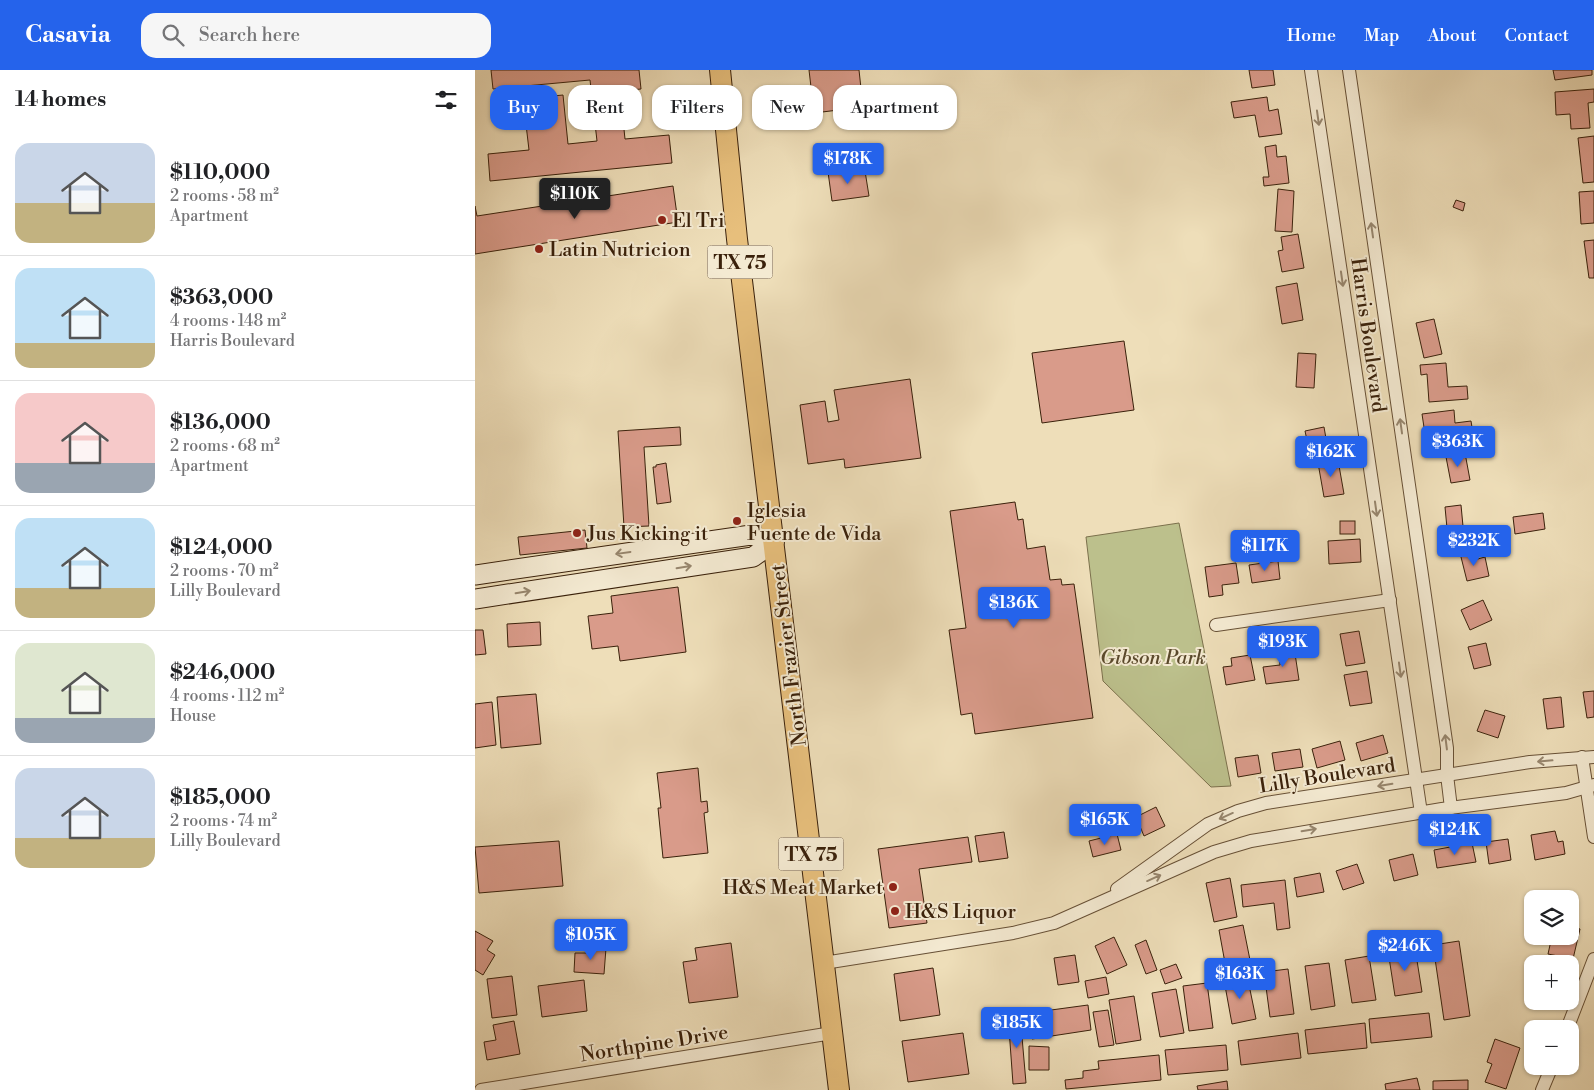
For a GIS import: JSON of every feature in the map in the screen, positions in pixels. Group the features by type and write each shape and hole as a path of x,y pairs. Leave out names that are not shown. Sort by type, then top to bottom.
{"main road":[{"name":"North Frazier Street","path":"720,70 738,247 839,1090"}],"street":[{"name":"Harris Boulevard","path":"1311,70 1421,812"},
{"name":"Harris Boulevard","path":"1349,70 1447,748 1447,775 1451,808"},
{"path":"475,575 751,535 774,542"},
{"path":"475,600 753,557 774,542"},
{"path":"1216,625 1390,600"},
{"path":"1588,757 1594,838"},
{"name":"Lilly Boulevard","path":"1094,905 1208,824 1238,811 1266,803 1530,762 1588,757"},
{"name":"Lilly Boulevard","path":"824,962 1013,933 1054,923 1214,852 1251,841 1421,812 1590,787"},
{"path":"1570,1020 1594,959"},
{"name":"Northpine Drive","path":"481,1090 832,1033"},
{"path":"1542,1090 1548,1075"}],"green space":[{"name":"Gibson Park","path":"1179,523 1231,786 1211,787 1103,681 1086,537"}],"building":[{"path":"491,70 639,70 641,85 591,85 590,80 536,85 493,85"},
{"path":"809,70 859,70 861,85 833,85 833,111 823,112 823,85 811,85"},
{"path":"1249,70 1273,70 1275,85 1252,88"},
{"path":"1553,70 1592,70 1592,75 1555,80"},
{"path":"1594,89 1594,102 1588,103 1590,128 1571,129 1570,114 1556,115 1555,92"},
{"path":"563,95 568,144 597,141 596,130 624,130 625,139 669,135 672,163 490,181 488,154 529,150 527,130 558,130 558,96"},
{"path":"1267,97 1269,111 1278,109 1282,134 1259,137 1255,115 1234,118 1231,102"},
{"path":"1594,136 1594,182 1583,183 1578,138"},
{"path":"1276,145 1277,157 1286,156 1289,183 1264,186 1263,177 1269,177 1265,147"},
{"path":"844,170 845,174 865,171 869,196 832,201 828,172"},
{"path":"673,186 678,222 475,254 475,206 477,216"},
{"path":"1278,189 1294,191 1292,232 1275,231"},
{"path":"1594,191 1594,223 1581,224 1579,192"},
{"path":"1456,200 1465,203 1463,211 1453,207"},
{"path":"1298,234 1304,268 1282,272 1278,251 1283,250 1281,237"},
{"path":"1594,240 1594,278 1589,278 1584,241"},
{"path":"1297,283 1303,320 1282,324 1276,287"},
{"path":"1434,319 1442,354 1424,358 1416,323"},
{"path":"1124,341 1134,410 1042,423 1032,353"},
{"path":"1298,353 1316,354 1314,388 1296,387"},
{"path":"1446,363 1448,387 1467,386 1468,399 1429,402 1427,374 1421,375 1420,365"},
{"path":"910,379 921,458 845,468 844,459 808,464 800,405 825,401 828,422 839,420 834,390"},
{"path":"1454,410 1455,423 1471,421 1474,440 1436,445 1434,433 1425,434 1422,414"},
{"path":"680,427 681,445 644,447 649,526 624,527 618,431"},
{"path":"1324,427 1328,450 1310,454 1305,431"},
{"path":"1465,453 1470,480 1451,483 1446,457"},
{"path":"1338,460 1344,494 1324,497 1318,463"},
{"path":"666,463 671,502 657,504 653,467"},
{"path":"1015,502 1018,520 1023,519 1027,549 1045,546 1050,580 1061,579 1062,585 1074,584 1093,718 975,734 972,713 961,715 949,630 966,628 950,511"},
{"path":"1461,505 1464,537 1448,539 1445,507"},
{"path":"1543,513 1545,529 1515,534 1513,517"},
{"path":"1340,521 1355,521 1355,534 1340,534"},
{"path":"585,530 587,548 520,555 518,537"},
{"path":"1360,539 1361,562 1329,564 1328,541"},
{"path":"1471,551 1474,560 1485,557 1489,576 1467,581 1460,553"},
{"path":"1278,561 1280,579 1252,583 1249,565"},
{"path":"1236,563 1239,583 1222,585 1223,595 1209,597 1205,567"},
{"path":"678,587 686,652 620,661 618,646 592,649 588,616 613,613 611,596"},
{"path":"1483,600 1492,620 1470,630 1461,610"},
{"path":"540,622 541,645 508,647 507,624"},
{"path":"475,630 483,630 486,654 475,655"},
{"path":"1359,631 1365,663 1346,666 1340,634"},
{"path":"1486,643 1491,665 1474,669 1468,647"},
{"path":"1294,647 1299,680 1266,684 1263,667 1280,665 1278,649"},
{"path":"1250,655 1255,680 1226,685 1223,667 1232,666 1231,658"},
{"path":"1367,671 1372,703 1350,706 1344,675"},
{"path":"1594,691 1594,717 1587,718 1583,692"},
{"path":"536,694 541,744 501,748 497,697"},
{"path":"1561,697 1564,727 1547,729 1543,699"},
{"path":"492,702 496,745 475,748 475,704"},
{"path":"1485,710 1505,716 1498,738 1477,731"},
{"path":"1383,735 1388,753 1361,761 1356,743"},
{"path":"1340,741 1345,760 1317,768 1312,749"},
{"path":"1300,749 1303,767 1275,771 1272,753"},
{"path":"1258,755 1261,773 1238,777 1235,758"},
{"path":"698,768 701,802 707,801 708,812 704,813 708,853 663,858 658,808 661,808 657,773"},
{"path":"1156,807 1165,826 1144,836 1136,817"},
{"path":"1555,831 1558,842 1563,841 1565,854 1535,860 1531,835"},
{"path":"1004,832 1008,858 979,862 975,836"},
{"path":"1117,834 1121,850 1093,857 1089,841"},
{"path":"968,837 972,862 919,869 927,923 889,928 878,849"},
{"path":"1508,839 1511,860 1489,864 1486,842"},
{"path":"559,841 563,886 479,893 475,847"},
{"path":"1472,843 1476,862 1437,868 1434,850"},
{"path":"1413,854 1418,875 1394,881 1389,860"},
{"path":"1357,864 1364,883 1343,890 1336,871"},
{"path":"1320,873 1324,892 1297,897 1294,878"},
{"path":"1230,878 1237,917 1214,922 1206,883"},
{"path":"1285,880 1290,928 1277,930 1274,903 1243,907 1241,885"},
{"path":"1243,925 1252,970 1227,974 1219,930"},
{"path":"475,931 493,941 487,950 495,955 483,975 475,970"},
{"path":"1114,937 1127,965 1107,974 1095,946"},
{"path":"1146,940 1157,970 1146,974 1135,945"},
{"path":"1459,941 1470,1016 1444,1020 1433,945"},
{"path":"731,943 738,997 689,1003 683,962 697,960 695,948"},
{"path":"1550,945 1576,945 1574,955 1548,954"},
{"path":"587,947 606,948 604,974 574,972 575,953 587,953"},
{"path":"1415,948 1422,992 1395,996 1388,951"},
{"path":"1075,955 1079,982 1058,985 1054,958"},
{"path":"1369,956 1376,1000 1352,1003 1345,960"},
{"path":"1329,963 1335,1006 1311,1010 1305,966"},
{"path":"1176,964 1182,978 1165,984 1160,970"},
{"path":"933,968 940,1015 900,1021 894,974"},
{"path":"1288,969 1294,1014 1270,1017 1264,972"},
{"path":"1247,975 1256,1019 1232,1024 1224,980"},
{"path":"512,976 517,1015 492,1018 487,979"},
{"path":"1106,977 1109,994 1088,998 1085,981"},
{"path":"584,980 587,1011 542,1017 538,986"},
{"path":"1207,983 1213,1028 1189,1031 1183,986"},
{"path":"1176,989 1184,1033 1160,1037 1152,993"},
{"path":"1134,996 1141,1040 1116,1044 1109,1000"},
{"path":"1088,1005 1091,1030 1032,1039 1029,1013"},
{"path":"1108,1010 1114,1045 1099,1047 1093,1012"},
{"path":"1429,1013 1432,1037 1371,1043 1369,1019"},
{"path":"1020,1014 1026,1083 1013,1084 1008,1015"},
{"path":"514,1021 520,1054 487,1060 484,1042 496,1040 493,1025"},
{"path":"1365,1023 1367,1048 1308,1054 1305,1030"},
{"path":"963,1033 969,1074 908,1082 902,1041"},
{"path":"1298,1033 1301,1058 1241,1065 1238,1041"},
{"path":"1495,1039 1520,1048 1506,1089 1485,1082 1492,1064 1487,1062"},
{"path":"1226,1045 1228,1070 1168,1075 1165,1050"},
{"path":"1029,1046 1049,1047 1049,1070 1029,1070"},
{"path":"1159,1055 1161,1080 1066,1089 1065,1080 1083,1078 1083,1071 1099,1069 1098,1061"},
{"path":"1417,1078 1420,1090 1386,1090 1385,1084"},
{"path":"1468,1080 1468,1090 1433,1090 1433,1081"},
{"path":"1227,1081 1228,1090 1198,1090 1197,1086"}],"place":[{"name":"El Tri","path":"662,220"},
{"name":"Latin Nutricion","path":"539,249"},
{"name":"Iglesia Fuente de Vida","path":"737,521"},
{"name":"Jus Kicking it","path":"577,533"},
{"name":"H&S Meat Market","path":"893,887"},
{"name":"H&S Liquor","path":"895,911"}]}
